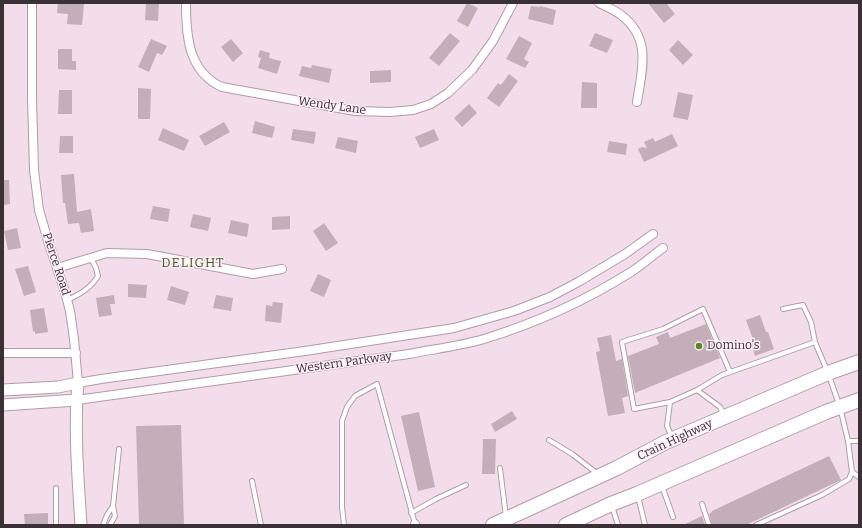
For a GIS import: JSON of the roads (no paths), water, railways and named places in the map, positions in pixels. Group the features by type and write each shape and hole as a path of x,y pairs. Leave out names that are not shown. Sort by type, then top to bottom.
{"highway":[{"name":"Crain Highway","path":"493,525 672,440 828,373 859,362"},
{"path":"566,525 611,504 661,484 826,412 859,400"}],"main road":[{"name":"Western Parkway","path":"3,390 58,387 78,383"},
{"name":"Pierce Road","path":"78,383 77,454 81,525"},
{"name":"Western Parkway","path":"3,406 77,400"}],"street":[{"name":"Pierce Road","path":"32,3 34,170 39,210 48,244 70,311 76,353 78,383"},
{"name":"Wendy Lane","path":"186,3 189,43 193,58 197,66 204,74 216,84 222,87 355,111 390,112 414,110 431,104 448,93 472,70 493,42 513,3"},
{"path":"600,3 621,15 633,26 639,36 643,50 643,62 637,102"},
{"name":"Western Parkway","path":"78,383 454,328 514,311 550,297 625,254 653,234"},
{"name":"Western Parkway","path":"77,400 409,354 483,339 534,322 562,310 632,271 663,248"},
{"path":"57,268 108,253 147,254 253,274 282,269"},
{"path":"3,353 76,353"}],"lane":[{"path":"67,300 79,295 94,283 98,276 96,268 90,258"},
{"path":"756,525 822,495 849,479 852,472 848,441 840,407 815,342 810,322 803,305 783,309"},
{"path":"730,372 703,309 663,329 622,342 634,409 670,402 697,390 722,375 815,342"},
{"path":"344,525 342,507 342,421 347,407 355,396 377,384 412,512 414,525"},
{"path":"697,390 720,406 724,417"},
{"path":"670,402 668,426 672,440"},
{"path":"549,440 572,454 600,475"},
{"path":"848,441 859,440"},
{"path":"110,525 115,516 113,506 118,449"},
{"path":"500,468 506,519"},
{"path":"852,472 859,477"},
{"path":"252,481 261,525"},
{"path":"661,484 673,517"},
{"path":"412,512 466,485"},
{"path":"56,488 56,525"},
{"path":"637,494 645,525"},
{"path":"611,504 618,525"},
{"path":"702,504 709,525"},
{"path":"103,525 113,506"}],"place":[{"name":"Domino's","path":"699,346"}],"district":[{"name":"DELIGHT","path":"193,263"}]}
